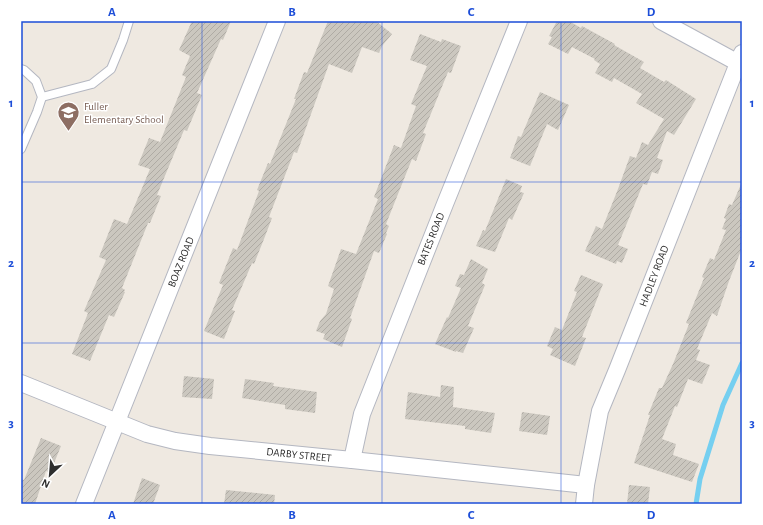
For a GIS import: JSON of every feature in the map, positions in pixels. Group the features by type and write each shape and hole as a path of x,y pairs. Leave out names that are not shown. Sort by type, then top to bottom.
{"street":[{"name":"BOAZ ROAD","path":"84,504 277,21"},
{"name":"BATES ROAD","path":"352,460 362,414 445,204 520,21"},
{"path":"661,21 741,60"},
{"name":"HADLEY ROAD","path":"584,504 586,485 600,411 741,60"},
{"name":"DARBY STREET","path":"21,383 117,423 147,434 175,440 210,446 586,485"}],"lane":[{"path":"42,97 92,84 111,69 129,21"},
{"path":"21,69 36,81 42,97 21,148"}],"building":[{"path":"192,21 231,21 223,40 221,39 197,93 202,95 187,131 184,130 157,195 161,196 150,223 148,223 122,288 125,292 114,317 109,315 90,361 72,354 88,313 84,311 106,260 99,257 114,219 127,224 150,169 138,165 149,138 160,142 186,77 182,75 190,56 179,50"},
{"path":"328,21 376,21 392,34 382,46 379,53 362,47 352,73 329,64 297,153 294,152 269,217 272,218 264,239 232,310 235,311 224,339 204,331 223,285 219,283 233,248 237,250 259,191 257,190 268,163 270,164 296,99 294,99 304,72 307,73"},
{"path":"557,21 569,21 581,28 582,26 615,44 614,45 644,62 640,68 664,82 666,80 696,99 674,135 667,131 657,158 663,160 658,174 652,172 647,185 643,184 618,245 628,249 622,263 617,261 616,264 585,251 596,226 602,229 630,156 636,158 642,142 648,145 664,119 636,103 642,94 614,78 612,82 595,73 600,64 594,60 595,59 572,47 568,54 548,44 552,37 549,36"},
{"path":"420,34 441,42 442,39 461,46 451,73 448,72 423,133 426,134 416,161 412,159 386,224 389,226 379,253 374,251 350,318 352,319 342,347 323,339 325,334 316,331 320,321 326,314 334,289 328,286 341,249 356,254 378,199 374,197 394,145 401,148 416,106 411,104 427,66 410,60"},
{"path":"540,92 569,105 558,130 547,124 530,166 510,158 518,136 521,137"},
{"path":"506,179 522,186 520,192 524,193 512,220 509,218 495,252 476,246 483,230 485,231"},
{"path":"742,182 742,248 717,316 712,313 697,349 700,350 696,360 710,365 702,384 688,379 662,439 676,444 673,455 699,464 692,482 634,463 650,415 648,415 659,388 662,388 673,364 689,324 686,323 704,278 702,277 710,258 714,260 726,230 722,229 729,204 732,205"},
{"path":"471,259 488,269 482,283 485,285 468,326 474,328 463,353 435,344 461,288 455,286 460,274 464,275"},
{"path":"581,275 603,284 582,337 586,338 575,366 550,355 553,349 547,346 555,327 562,330 577,292 574,291"},
{"path":"184,376 214,379 212,399 182,397"},
{"path":"245,379 274,383 273,386 317,392 315,413 285,409 285,405 242,398"},
{"path":"441,385 454,387 453,407 495,413 491,433 465,429 465,426 405,419 408,392 440,397"},
{"path":"522,412 550,416 547,435 519,431"},
{"path":"41,438 61,446 50,473 46,471 35,504 21,504 21,479 24,480"},
{"path":"142,478 160,485 153,504 133,504"},
{"path":"629,485 650,487 648,504 627,504"},
{"path":"226,490 275,495 274,504 224,504"}],"waterway":[{"path":"696,504 700,479 723,405 742,363"}],"place":[{"name":"Fuller Elementary School","path":"68,132"}]}
